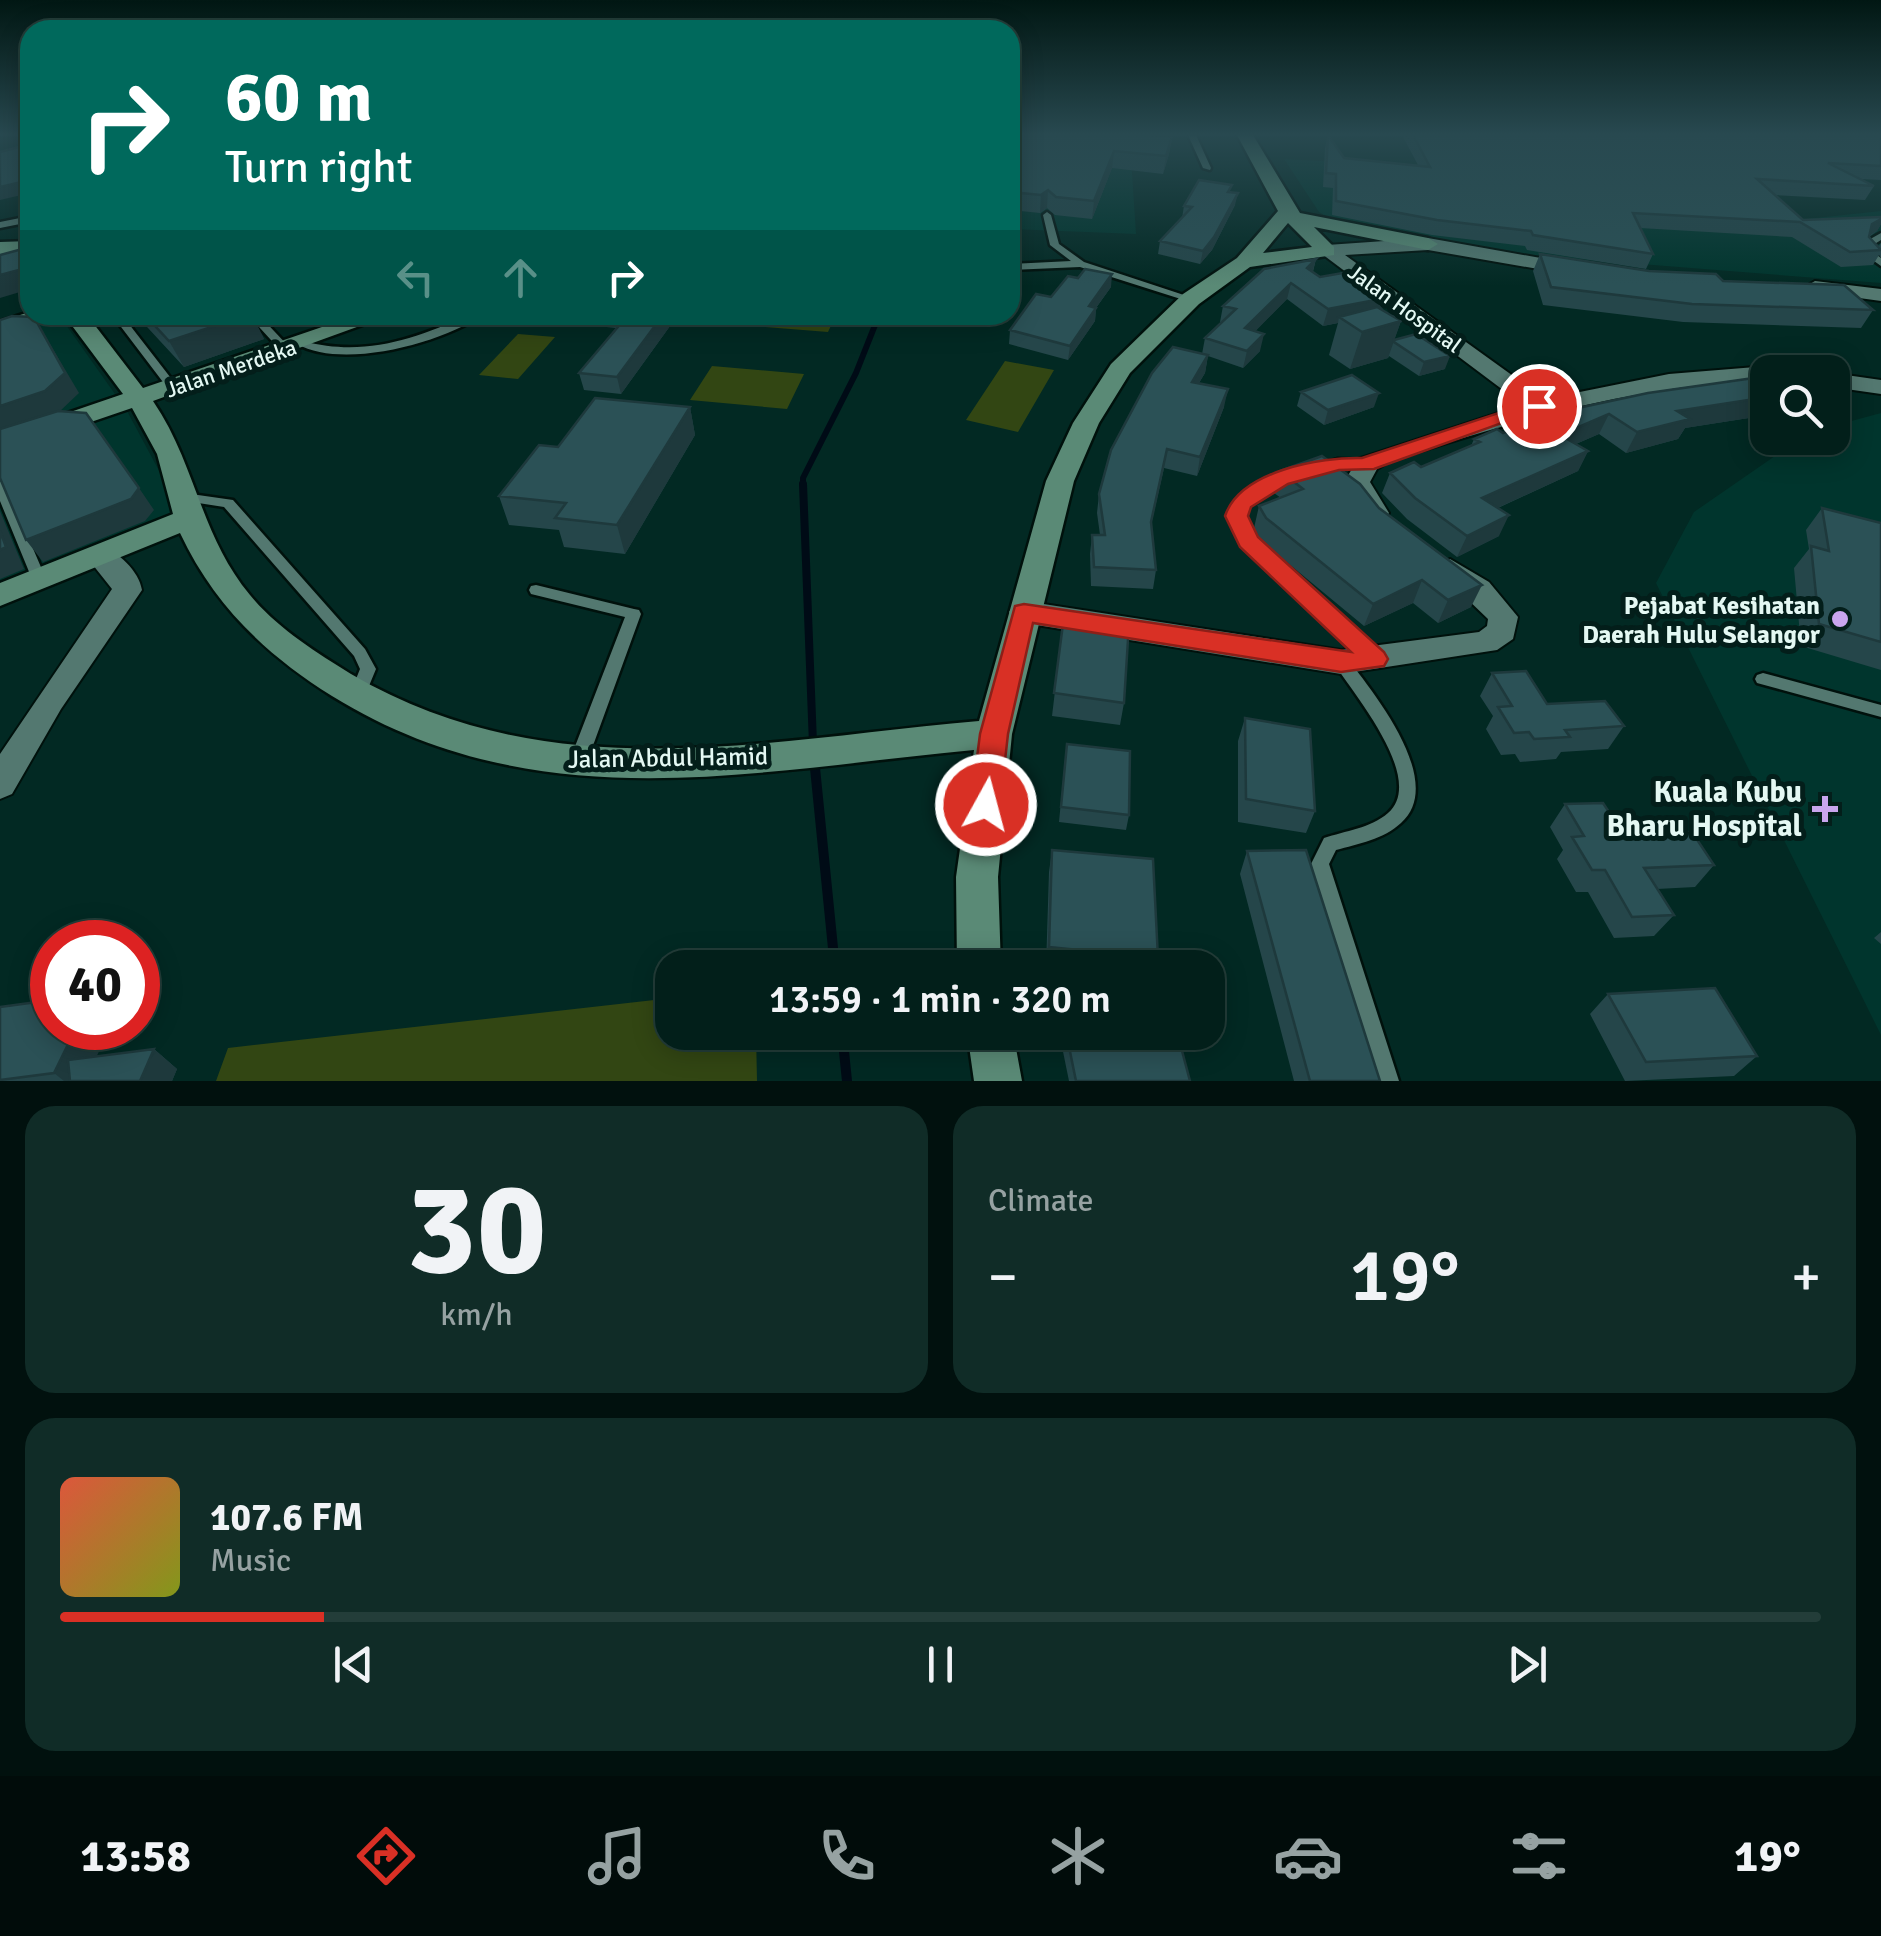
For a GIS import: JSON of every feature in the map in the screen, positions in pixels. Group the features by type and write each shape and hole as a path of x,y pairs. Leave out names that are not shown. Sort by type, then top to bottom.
{"street":[{"path":"1274,185 1290,215 1327,251"},
{"path":"1290,215 1586,271"},
{"path":"979,950 977,876 994,734 1060,481 1086,423 1120,368 1192,299 1244,262 1290,215"},
{"path":"1244,262 1428,244"},
{"name":"Jalan Hospital","path":"1327,251 1539,406"},
{"path":"1787,285 1881,295"},
{"name":"Jalan Abdul Hamid","path":"83,325 166,445 186,508 246,612 318,671 358,695 458,737 578,763 774,755 994,734"},
{"name":"Jalan Merdeka","path":"0,445 352,325"},
{"path":"1398,532 1382,521 1361,495 1357,482 1366,464 1381,456 1539,406 1687,378 1750,374"},
{"path":"1850,383 1881,387"},
{"path":"0,595 99,555 186,508"},
{"path":"0,784 50,700 127,590 126,580 99,555"},
{"path":"1024,612 1341,662 1486,642 1502,630 1503,617 1479,589 1430,555"},
{"path":"993,1050 998,1081"}],"lane":[{"path":"1046,215 1055,245 1081,264 1192,299"},
{"path":"1881,236 1868,244 1868,253 1881,263"},
{"path":"1020,267 1081,264"},
{"path":"125,325 173,388"},
{"path":"266,325 294,347 326,353 360,353 447,325"},
{"path":"1366,464 1338,464 1280,479 1241,503 1236,516 1248,542 1375,659"},
{"path":"0,485 4,513 39,579"},
{"path":"186,508 228,503 368,669 358,695"},
{"path":"536,590 634,614 578,763"},
{"path":"1341,662 1384,719 1407,780 1408,796 1400,813 1382,827 1330,844 1320,864 1388,1081"},
{"path":"1763,679 1881,711"}],"shaded area":[{"path":"1020,185 1133,185 1136,234 1020,229"},
{"path":"1301,185 1618,185 1760,224 1881,211 1881,283 1526,255 1334,220 1319,212"},
{"path":"26,325 66,325 127,411 164,480 171,518 0,585 0,333"},
{"name":"Kuala Kubu Bharu Hospital","path":"1881,413 1881,1035 1656,583 1694,512 1776,455 1850,455 1850,421"}],"green space":[{"path":"740,325 831,325 828,332"},
{"path":"518,334 555,337 518,379 479,375"},
{"path":"1005,361 1054,370 1018,432 966,420"},
{"path":"712,366 804,374 787,409 690,400"},
{"path":"655,1000 655,1050 756,1050 757,1081 216,1081 228,1048"}],"building":[{"path":"1020,185 1100,185 1094,201 1056,197 1048,190 1041,195 1020,193"},
{"path":"1196,185 1232,185 1228,192 1238,193 1203,251 1160,241 1192,207 1184,206"},
{"path":"1336,185 1764,185 1803,220 1881,217 1872,224 1869,237 1881,250 1850,252 1800,222 1633,213 1653,254 1336,201"},
{"path":"20,250 20,270 0,275 0,255"},
{"path":"1540,254 1649,271 1716,274 1723,281 1844,285 1873,310 1692,304 1551,287"},
{"path":"1316,259 1307,268 1320,277 1348,272 1386,298 1328,309 1291,283 1245,328 1264,334 1247,351 1205,338 1236,309 1223,306 1264,269"},
{"path":"1085,269 1112,274 1089,306 1096,308 1070,346 1010,330 1020,325 1020,316 1036,294 1051,297 1068,276 1078,278"},
{"path":"1377,307 1401,321 1362,332 1339,317"},
{"path":"20,316 20,325 38,325 65,373 45,391 0,406 0,320"},
{"path":"154,325 218,325 169,341"},
{"path":"620,325 656,325 617,377 579,373"},
{"path":"1416,334 1450,356 1424,362 1394,342"},
{"path":"1173,347 1208,355 1192,382 1228,389 1200,457 1167,449 1151,522 1156,570 1094,567 1092,535 1105,535 1099,494 1111,450 1152,373"},
{"path":"1352,375 1379,393 1328,410 1301,392"},
{"path":"1750,379 1750,400 1677,411 1690,419 1637,432 1609,414 1560,435 1588,451 1482,498 1509,515 1467,536 1415,498 1390,473 1414,462 1421,467 1480,442 1474,439 1497,429 1503,433 1550,414 1648,393"},
{"path":"595,398 690,407 617,525 555,518 566,503 499,496 539,445 558,447"},
{"path":"58,411 86,413 139,488 131,499 26,540 0,478 0,429"},
{"path":"1322,456 1360,484 1379,508 1482,585 1448,600 1422,580 1373,604 1266,518 1259,506 1303,489 1280,471"},
{"path":"1822,508 1881,523 1881,642 1819,624 1811,546 1829,551"},
{"path":"1064,616 1129,624 1124,703 1054,693"},
{"path":"1526,671 1547,704 1605,701 1624,726 1565,730 1570,737 1534,739 1529,732 1514,733 1498,707 1512,706 1492,673"},
{"path":"1245,718 1310,729 1315,811 1246,799"},
{"path":"1067,744 1130,751 1129,815 1061,807"},
{"path":"1603,803 1624,835 1692,832 1714,865 1644,868 1674,915 1632,917 1605,870 1592,870 1572,837 1584,836 1565,804"},
{"path":"1052,850 1153,859 1158,950 1049,947"},
{"path":"1306,850 1380,1081 1310,1081 1247,851"},
{"path":"1715,988 1757,1056 1646,1062 1608,994"},
{"path":"30,1003 30,1050 65,1050 54,1073 0,1080 0,1007"},
{"path":"154,1050 140,1081 70,1081 68,1060"},
{"path":"1070,1050 1182,1050 1190,1081 1076,1081"}],"waterway":[{"path":"803,484 875,325"},
{"path":"803,484 813,744"},
{"path":"814,758 833,950"},
{"path":"844,1050 847,1081"}],"place":[{"name":"Pejabat Kesihatan Daerah Hulu Selangor","path":"1840,619"},
{"name":"Kuala Kubu Bharu Hospital","path":"1825,809"}],"route":[{"path":"986,805 994,734 1024,612 1341,662 1375,659 1248,542 1236,516 1241,503 1280,479 1338,464 1366,464 1539,406"}]}
